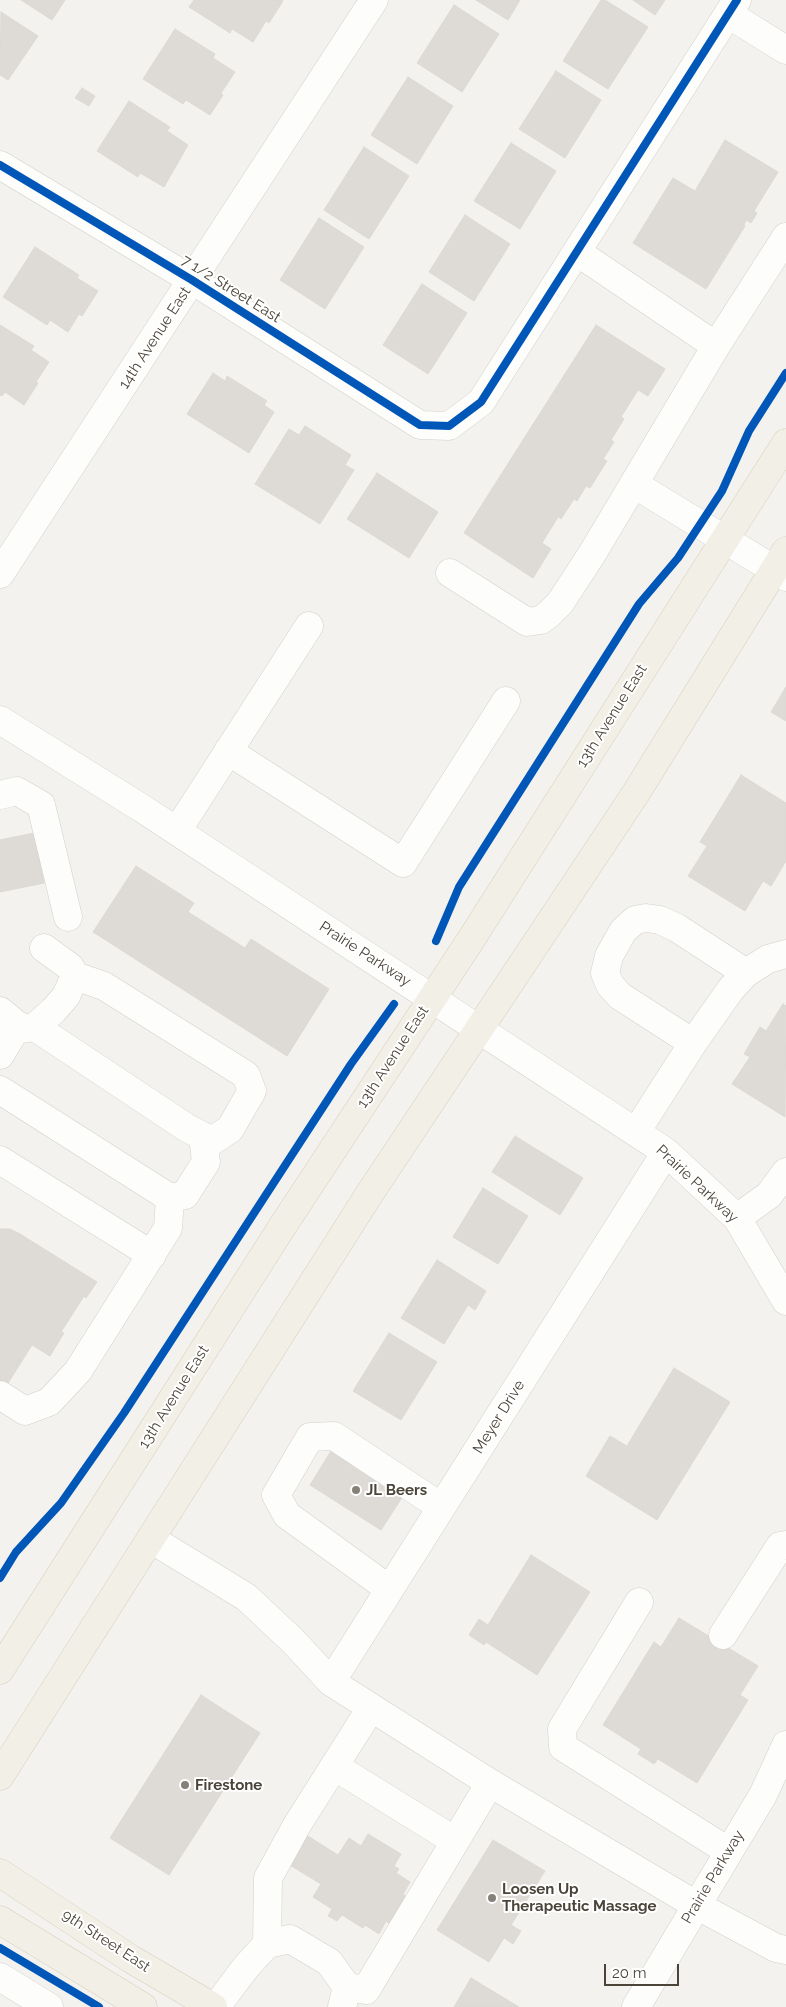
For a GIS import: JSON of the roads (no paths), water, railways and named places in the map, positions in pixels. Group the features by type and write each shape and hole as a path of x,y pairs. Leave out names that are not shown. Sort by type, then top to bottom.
{"main road":[{"name":"13th Avenue East","path":"0,1670 282,1226 432,998 786,444"},
{"path":"0,1776 370,1193 636,794 782,566"},
{"name":"9th Street East","path":"0,1873 131,1959 214,2007"},
{"path":"0,1920 144,2007"}],"street":[{"name":"14th Avenue East","path":"0,574 374,0"},
{"path":"716,346 577,252 732,7 786,50"},
{"name":"7 1/2 Street East","path":"0,165 192,280 420,425 449,426 482,402 577,252"},
{"path":"450,573 527,622 541,620 549,614 560,603 634,484 716,346 786,238"},
{"path":"634,484 725,538 782,566"},
{"path":"177,831 309,626"},
{"path":"228,751 403,863 506,701"},
{"name":"Prairie Parkway","path":"0,720 177,831 666,1152 737,1218 786,1301"},
{"path":"0,795 17,791 41,805 68,917"},
{"path":"693,1043 620,996 610,985 606,973 609,956 623,931 635,920 646,918 660,920 677,928 746,973"},
{"path":"18,1021 187,1128 212,1141 230,1129 252,1091 246,1075 104,986 76,976 70,967 44,948"},
{"path":"636,1132 693,1043 731,989 746,973 768,959 786,954"},
{"path":"0,1055 18,1021 54,1010 66,996 76,976"},
{"path":"0,1090 170,1198 185,1195 206,1162 202,1136"},
{"name":"Meyer Drive","path":"331,1682 666,1152"},
{"path":"0,1160 152,1255"},
{"path":"737,1218 769,1195 785,1175"},
{"path":"0,1395 25,1410 49,1402 78,1371 168,1228 170,1198"},
{"path":"389,1589 286,1515 276,1495 310,1437 334,1436 441,1508"},
{"path":"151,1539 246,1597 293,1641 331,1682 371,1708 490,1783 696,1905 776,1948 786,1950"},
{"path":"723,1635 780,1546 786,1546"},
{"path":"639,1602 562,1729 563,1747 728,1851"},
{"path":"267,1944 268,1878 297,1825 371,1708"},
{"name":"Prairie Parkway","path":"636,2007 763,1795 786,1745"},
{"path":"334,1766 455,1841"},
{"path":"214,2007 267,1944 290,1939 329,1962 345,1997 366,1990 490,1783"},
{"path":"7,1990 49,2007"}],"place":[{"name":"JL Beers","path":"356,1490"},
{"name":"Firestone","path":"185,1785"},
{"name":"Loosen Up Therapeutic Massage","path":"492,1898"}]}
